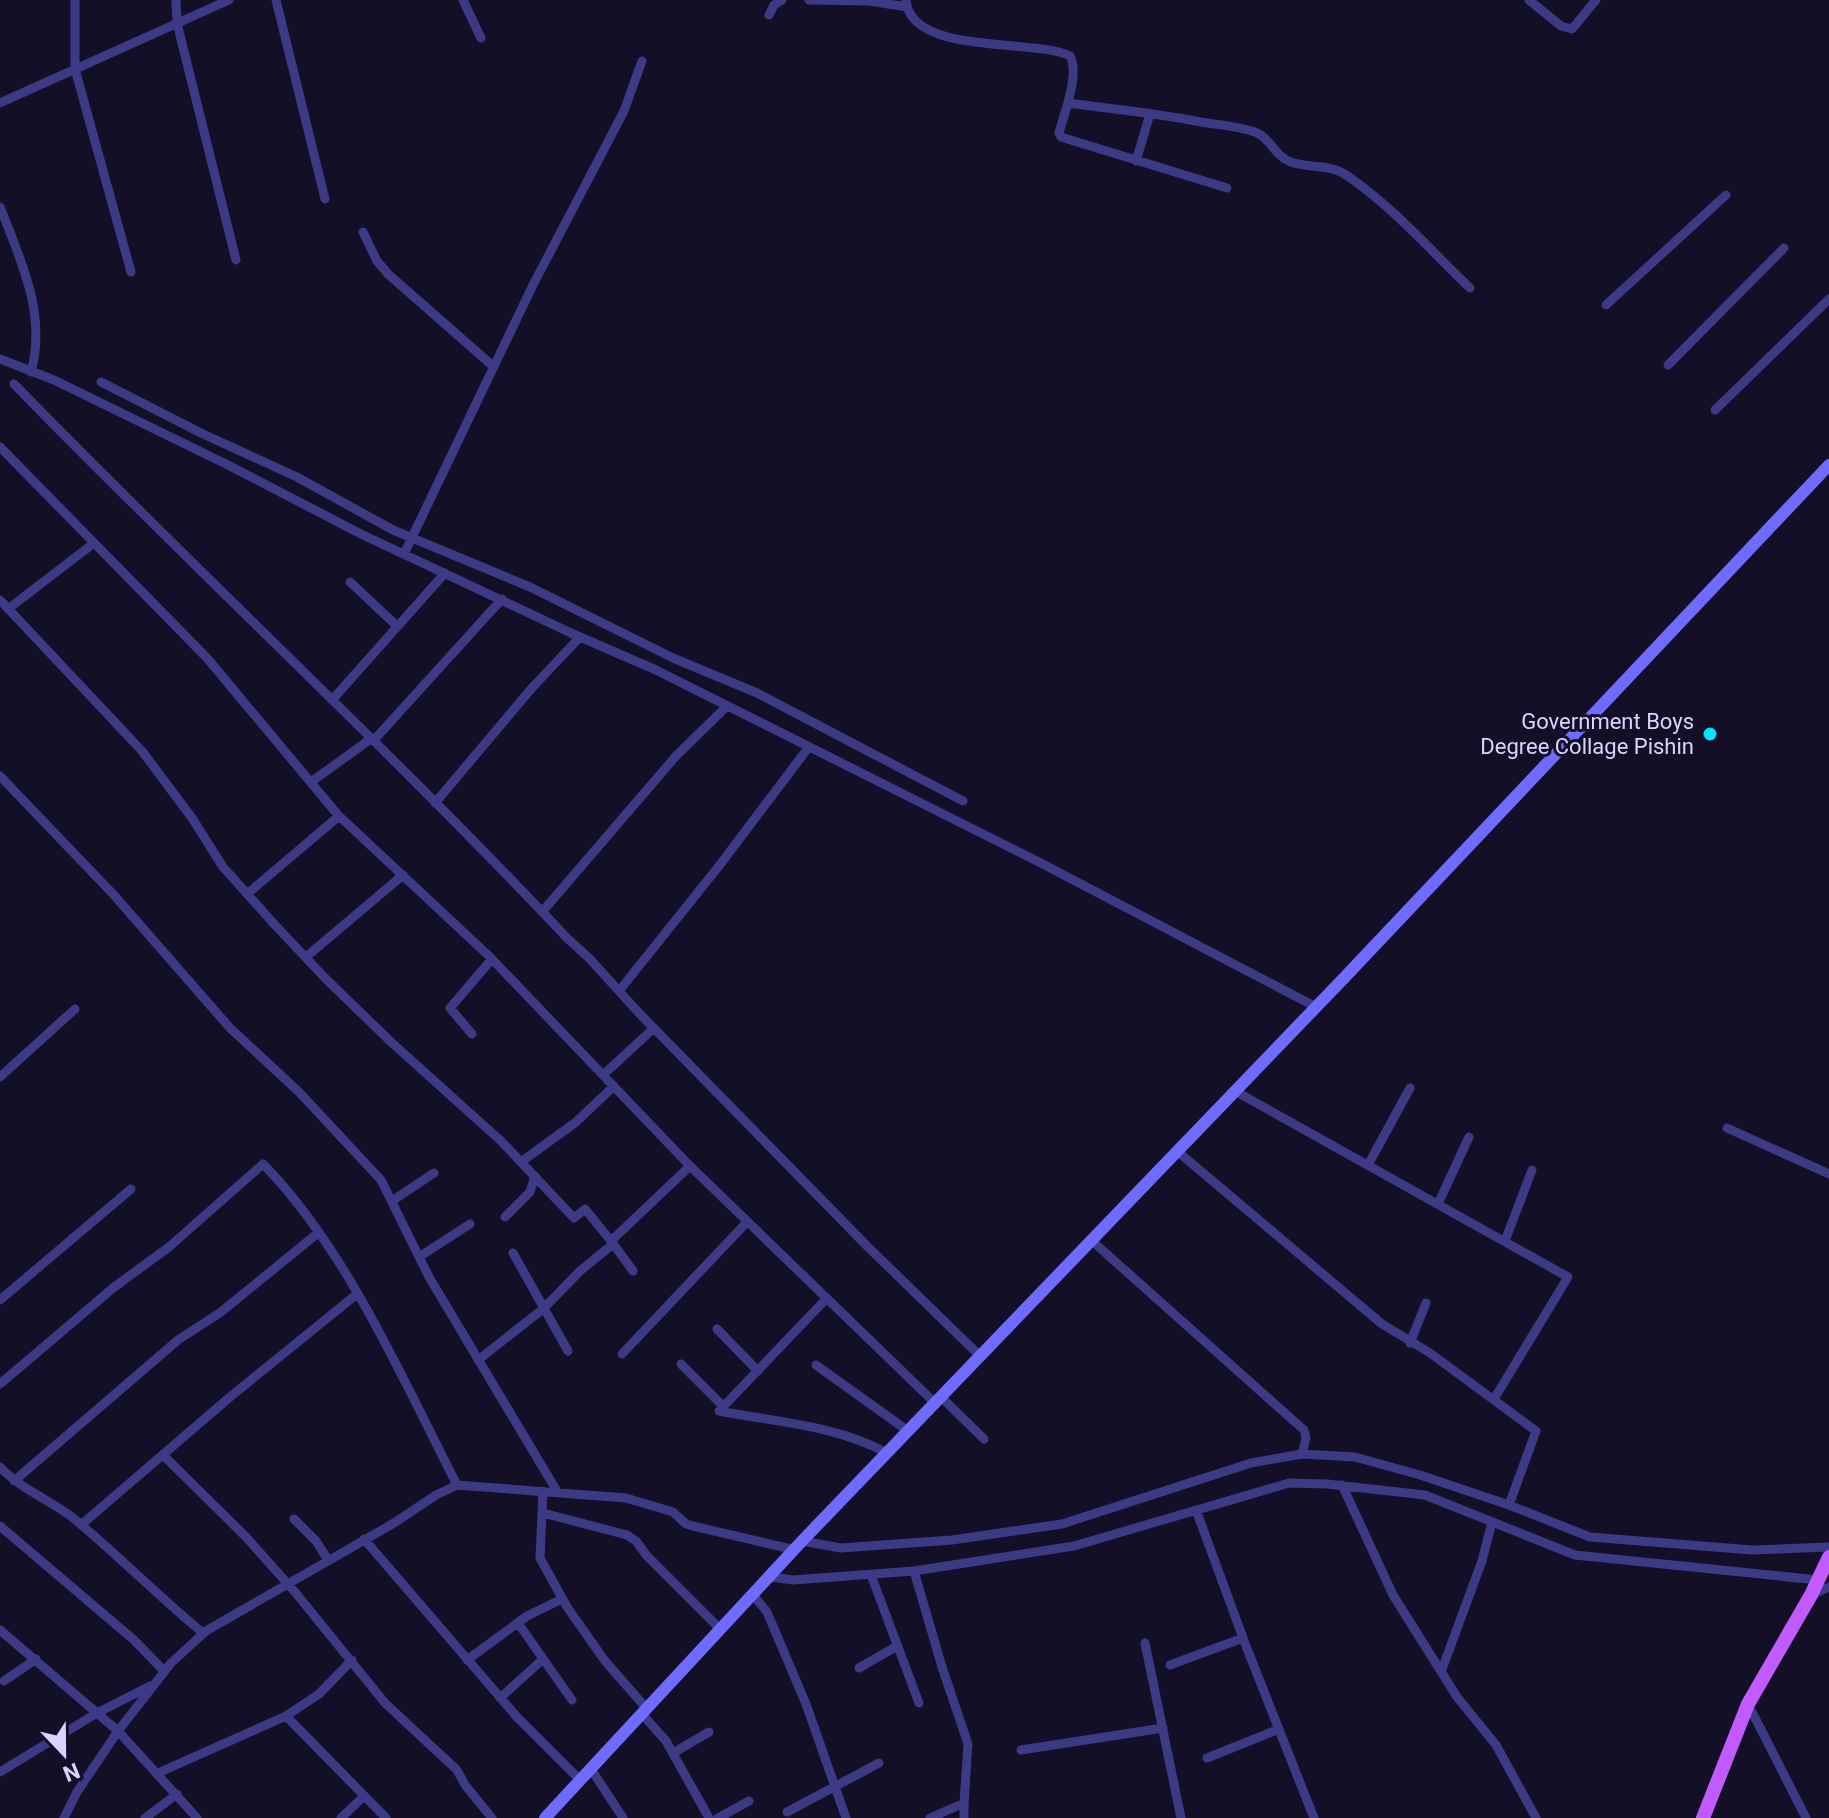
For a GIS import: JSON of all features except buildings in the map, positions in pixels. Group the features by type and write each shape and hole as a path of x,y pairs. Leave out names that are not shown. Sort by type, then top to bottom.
{"main road":[{"path":"545,1818 887,1453 1316,1007 1829,465"},
{"path":"1703,1818 1748,1704 1811,1595 1823,1584 1829,1557"}],"street":[{"path":"75,0 75,69 131,272"},
{"path":"176,0 177,23 236,260"},
{"path":"0,103 229,0"},
{"path":"276,0 325,199"},
{"path":"463,0 481,38"},
{"path":"769,15 774,5 782,0"},
{"path":"809,0 907,3 913,18 950,38 986,46 1054,49 1070,56 1074,66 1059,133 1061,137 1227,188"},
{"path":"1529,0 1561,26 1572,29 1596,0"},
{"path":"404,554 494,367 624,111 642,61"},
{"path":"1068,103 1252,131 1265,137 1282,158 1294,163 1335,168 1397,214 1419,240 1470,288"},
{"path":"1136,161 1150,114"},
{"path":"1606,305 1726,195"},
{"path":"0,207 35,305 36,346 31,372"},
{"path":"363,232 377,261 388,274 494,367"},
{"path":"1668,365 1784,248"},
{"path":"1715,410 1829,299"},
{"path":"0,359 54,380 404,554 656,670 1037,861 1316,1007"},
{"path":"101,382 297,477 393,530 582,611 673,658 757,693 963,801"},
{"path":"14,384 177,550 373,739 868,1247 980,1356"},
{"path":"0,447 207,658 339,816 492,959 747,1222 984,1439"},
{"path":"8,609 94,543"},
{"path":"332,700 445,573"},
{"path":"350,582 397,626"},
{"path":"311,782 373,739 502,599"},
{"path":"0,600 142,751 192,818 223,867 306,957 402,1052 521,1162 574,1218 585,1209 633,1271"},
{"path":"435,803 531,689 580,637"},
{"path":"542,912 676,756 727,706"},
{"path":"619,991 808,748"},
{"path":"0,776 105,885 230,1028 280,1074 381,1180 419,1257 558,1493"},
{"path":"247,894 339,816"},
{"path":"306,957 403,875"},
{"path":"472,1034 450,1008 492,959"},
{"path":"0,1077 75,1009"},
{"path":"603,1075 654,1028"},
{"path":"521,1162 576,1122 614,1086"},
{"path":"1368,1165 1410,1088"},
{"path":"1235,1091 1568,1277 1494,1399"},
{"path":"1727,1128 1829,1174"},
{"path":"1438,1204 1469,1137"},
{"path":"1177,1151 1382,1324 1430,1353 1536,1431 1509,1505"},
{"path":"0,1384 113,1288 169,1247 263,1164 286,1187 357,1294 457,1485"},
{"path":"478,1360 543,1309 690,1166"},
{"path":"1505,1241 1532,1170"},
{"path":"392,1201 434,1173"},
{"path":"505,1217 530,1192 535,1176"},
{"path":"0,1300 131,1189"},
{"path":"622,1354 747,1222"},
{"path":"419,1257 470,1224"},
{"path":"14,1481 178,1340 221,1312 318,1233"},
{"path":"1091,1240 1304,1430 1306,1438 1302,1454"},
{"path":"513,1253 568,1351"},
{"path":"81,1525 316,1325 357,1294"},
{"path":"827,1298 719,1411 836,1432 865,1441 887,1453"},
{"path":"1410,1343 1426,1303"},
{"path":"717,1329 758,1371"},
{"path":"681,1364 724,1407"},
{"path":"816,1365 908,1431"},
{"path":"64,1818 77,1792 118,1731 177,1656 203,1633 457,1485 636,1500 673,1512 686,1524 799,1546 841,1548 952,1540 1062,1524 1251,1463 1302,1454 1355,1457 1509,1505 1590,1537 1752,1550 1829,1547"},
{"path":"163,1455 246,1537 385,1703 457,1770 492,1818"},
{"path":"0,1467 14,1481 116,1552 203,1633"},
{"path":"771,1577 793,1580 914,1571 1074,1546 1289,1483 1342,1485 1425,1495 1575,1555 1823,1584"},
{"path":"1342,1485 1393,1595 1457,1697 1496,1745 1536,1818"},
{"path":"543,1493 540,1558 562,1599 673,1753 709,1818"},
{"path":"542,1510 627,1535 636,1541 647,1556 721,1630"},
{"path":"1196,1510 1314,1818"},
{"path":"294,1519 316,1541 328,1560"},
{"path":"1441,1672 1482,1561 1492,1522"},
{"path":"0,1526 134,1640 164,1671"},
{"path":"364,1539 500,1698 580,1780"},
{"path":"914,1571 968,1744 964,1818"},
{"path":"871,1575 919,1703"},
{"path":"753,1595 767,1612 806,1704 846,1818"},
{"path":"467,1660 518,1623 562,1599"},
{"path":"518,1623 572,1700"},
{"path":"0,1630 118,1731 197,1818"},
{"path":"1170,1665 1243,1638"},
{"path":"1145,1643 1181,1818"},
{"path":"859,1668 897,1646"},
{"path":"4,1681 36,1659"},
{"path":"158,1773 286,1716 319,1694 352,1660"},
{"path":"500,1698 542,1660"},
{"path":"0,1772 97,1713 153,1685"},
{"path":"1748,1704 1806,1818"},
{"path":"286,1716 386,1818"},
{"path":"1021,1750 1163,1728"},
{"path":"1207,1758 1279,1729"},
{"path":"673,1753 709,1732"},
{"path":"787,1812 879,1763"},
{"path":"591,1769 623,1818"},
{"path":"145,1818 177,1794"},
{"path":"341,1818 363,1797"},
{"path":"718,1818 749,1801"},
{"path":"930,1818 964,1803"}],"place":[{"name":"Government Boys Degree Collage Pishin","path":"1710,734"}]}
